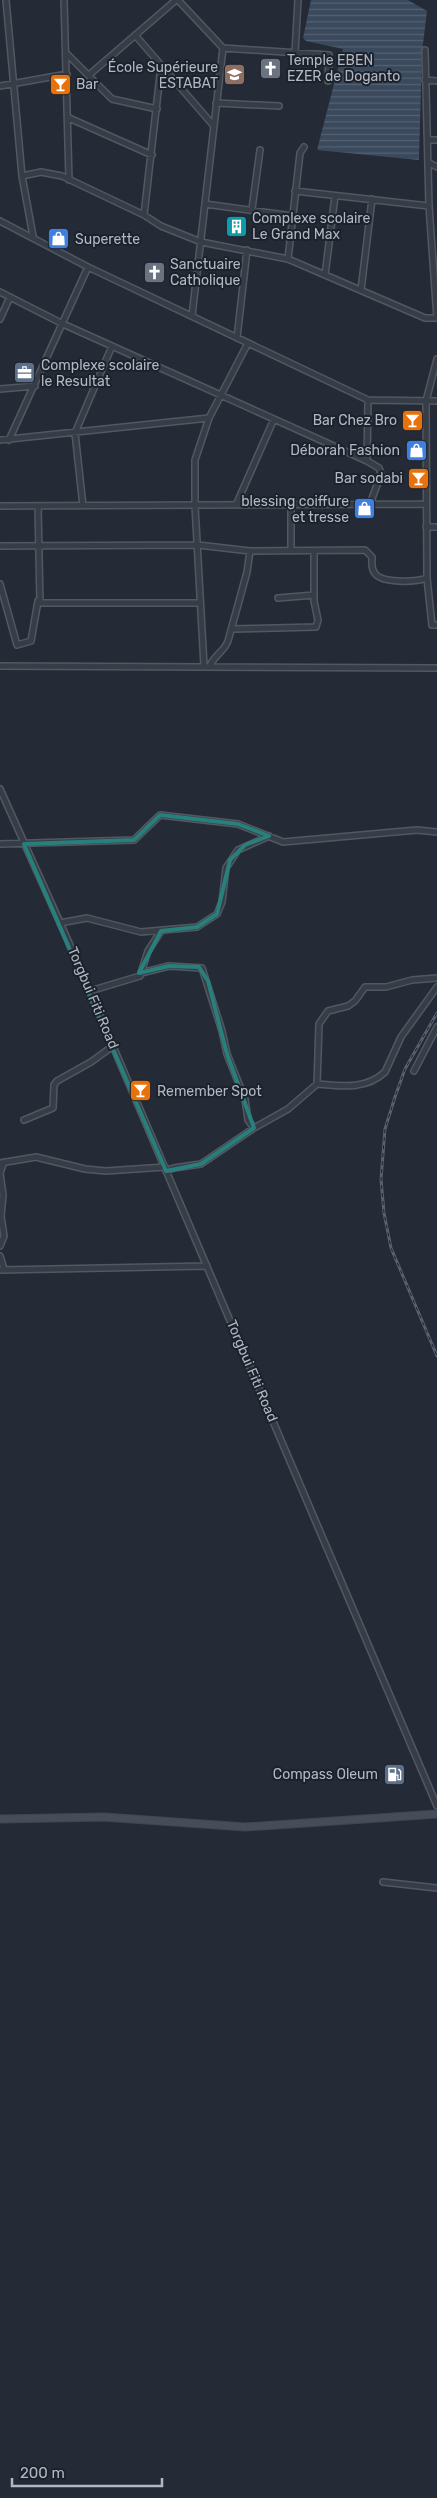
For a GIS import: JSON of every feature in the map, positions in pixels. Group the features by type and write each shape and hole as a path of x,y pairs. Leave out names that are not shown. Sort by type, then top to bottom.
{"street":[{"path":"6,0 22,176 33,236"},
{"path":"64,0 69,180"},
{"path":"89,75 177,0 223,48 329,55 328,81"},
{"path":"295,53 298,0"},
{"path":"0,16 8,16"},
{"path":"135,35 213,125"},
{"path":"192,316 223,48"},
{"path":"22,176 41,172 69,180 144,215 161,226 200,242 288,259 424,318 437,318 428,206 429,163 425,50"},
{"path":"67,54 112,99 157,109"},
{"path":"144,215 161,66"},
{"path":"0,86 67,74"},
{"path":"425,80 437,81"},
{"path":"216,103 279,106"},
{"path":"68,118 152,155"},
{"path":"428,140 437,140"},
{"path":"288,259 300,153 304,147"},
{"path":"252,209 260,150"},
{"path":"429,163 437,167"},
{"path":"296,191 428,206"},
{"path":"325,275 335,196"},
{"path":"361,290 372,199"},
{"path":"205,204 293,216"},
{"path":"0,221 33,236 88,267 368,400 437,401"},
{"path":"237,338 247,250"},
{"path":"9,440 88,267"},
{"path":"0,292 63,324 367,461 378,468 381,474 370,504"},
{"path":"0,320 10,297"},
{"path":"206,666 200,602 195,506 195,460 209,418 248,343"},
{"path":"83,506 75,433 112,346"},
{"path":"435,625 427,578 425,504 426,401 437,359"},
{"path":"0,389 35,386"},
{"path":"367,461 368,400"},
{"path":"0,440 209,418"},
{"path":"236,505 274,419"},
{"path":"0,506 425,504"},
{"path":"291,505 291,551"},
{"path":"0,584 17,645 31,641 38,601 38,506"},
{"path":"426,527 437,527"},
{"path":"0,546 198,545 250,551 365,550 372,557 373,571 376,575 399,581 427,578"},
{"path":"206,666 226,646 248,572 250,551"},
{"path":"232,629 314,628 318,620 314,595 314,551"},
{"path":"278,598 314,595"},
{"path":"38,601 200,602"},
{"path":"0,666 437,668"},
{"name":"Torgbui Fiti Road","path":"0,789 66,936 437,1806"},
{"path":"0,844 134,840 160,815 238,824 283,842 417,830 437,832"},
{"path":"60,923 88,918 141,932 188,930 209,922 217,914 222,902 226,868 230,860 245,845 261,841 269,836"},
{"path":"90,992 136,979 142,973 148,951 161,931"},
{"path":"142,973 169,966 202,968 222,1031 227,1054 237,1084 245,1099 248,1120 254,1128"},
{"path":"318,1084 319,1024 328,1011 348,1006 365,987 386,987 412,980 437,978"},
{"path":"0,1246 4,1236 1,1216 3,1195 0,1173 2,1163 36,1157 85,1169 106,1171 165,1169 201,1164 254,1128 288,1109 318,1084 360,1086 381,1076 385,1072 401,1037 437,987"},
{"path":"414,1071 437,1027"},
{"path":"24,1120 53,1108 54,1084 113,1046"},
{"path":"0,1256 2,1269 207,1266"},
{"path":"0,1819 104,1818 245,1827 437,1814"},
{"path":"383,1882 437,1888"}],"highlighted area":[{"path":"160,815 238,824 269,836 245,845 230,860 217,914 197,927 161,931 139,973 169,966 199,967 208,981 227,1054 254,1128 201,1164 166,1171 24,844 134,840"}],"water":[{"path":"311,0 408,0 427,11 422,52 419,160 317,150 343,49 306,41 303,38"}],"railway":[{"path":"437,1013 405,1069 395,1097 385,1129 381,1179 384,1213 391,1248 437,1356"}],"place":[{"name":"Temple EBEN EZER de Doganto","path":"271,68"},
{"name":"École Supérieure ESTABAT","path":"234,75"},
{"name":"Bar","path":"60,84"},
{"name":"Complexe scolaire Le Grand Max","path":"236,226"},
{"name":"Superette","path":"59,239"},
{"name":"Sanctuaire Catholique","path":"154,272"},
{"name":"Complexe scolaire le Resultat","path":"25,373"},
{"name":"Bar Chez Bro","path":"413,420"},
{"name":"Déborah Fashion","path":"416,450"},
{"name":"Bar sodabi","path":"419,478"},
{"name":"blessing coiffure et tresse","path":"365,509"},
{"name":"Remember Spot","path":"141,1091"},
{"name":"Compass Oleum","path":"394,1774"}]}
